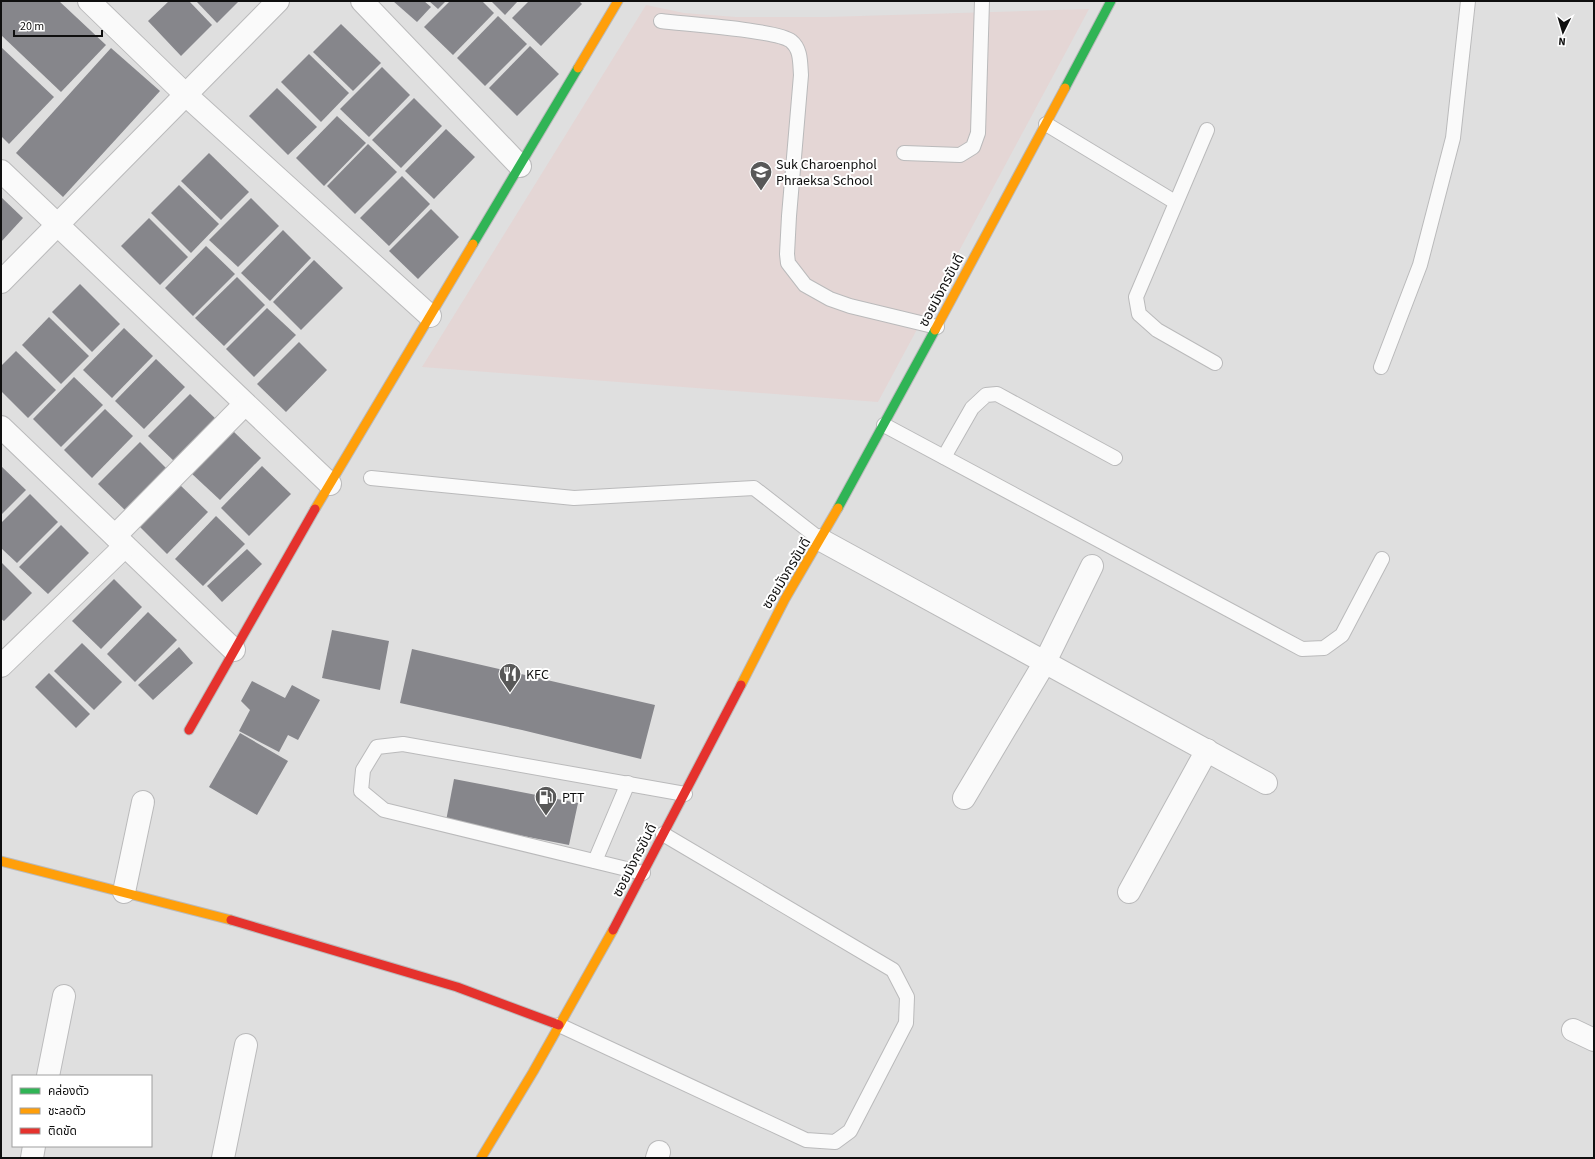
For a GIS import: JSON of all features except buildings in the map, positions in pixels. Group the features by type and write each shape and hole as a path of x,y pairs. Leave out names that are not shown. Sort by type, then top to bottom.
{"street":[{"path":"89,1 186,95 430,316"},
{"path":"1,282 278,1"},
{"path":"362,1 520,166"},
{"path":"189,730 330,484 618,1"},
{"name":"ซอยมังกรขันดี","path":"481,1158 559,1025 643,873 785,599 821,540 938,327 1111,1"},
{"path":"1,171 56,225 330,484"},
{"path":"1,666 120,541 245,404"},
{"path":"1,427 234,650"},
{"path":"821,540 1266,782"},
{"path":"964,798 1045,662 1092,566"},
{"path":"1129,892 1207,750"},
{"path":"124,892 143,802"},
{"path":"1,861 227,918 457,987 559,1025"},
{"path":"48,1075 64,996"},
{"path":"1573,1030 1594,1040"},
{"path":"223,1158 246,1045"},
{"path":"32,1158 34,1147"}],"lane":[{"path":"904,153 960,156 973,147 978,133 982,1"},
{"path":"1381,366 1420,265 1453,138 1468,1"},
{"path":"661,22 772,34 790,40 795,44 800,55 800,75 789,216 788,263 806,285 830,299 850,306 938,327"},
{"path":"1046,124 1175,202"},
{"path":"1207,130 1175,202 1136,297 1139,314 1157,330 1215,363"},
{"path":"944,457 972,408 986,395 998,394 1116,458"},
{"path":"884,425 1302,648 1324,648 1342,636 1382,559"},
{"path":"371,478 574,498 754,488 821,540"},
{"path":"643,873 384,810 361,791 363,770 377,747 403,744 685,794"},
{"path":"595,861 628,783"},
{"path":"559,1025 806,1140 835,1142 850,1131 906,1023 907,997 893,970 663,834"}],"shaded area":[{"name":"Suk Charoenphol Phraeksa School","path":"646,5 684,13 736,17 826,17 1089,9 878,402 422,367"}],"traffic: fast":[{"path":"1065,88 1111,1"},
{"path":"473,244 578,68"},
{"path":"838,508 935,330"}],"traffic: slow":[{"path":"578,68 618,1"},
{"path":"935,330 1065,88"},
{"path":"315,509 473,244"},
{"path":"741,685 785,599 838,508"},
{"path":"1,861 231,920"},
{"path":"481,1158 533,1072 613,930"}],"traffic: jam":[{"path":"189,730 315,509"},
{"path":"613,930 741,685"},
{"path":"231,920 457,987 559,1025"}],"place":[{"name":"Suk Charoenphol Phraeksa School","path":"761,192"},
{"name":"KFC","path":"510,694"},
{"name":"PTT","path":"546,816"}]}
